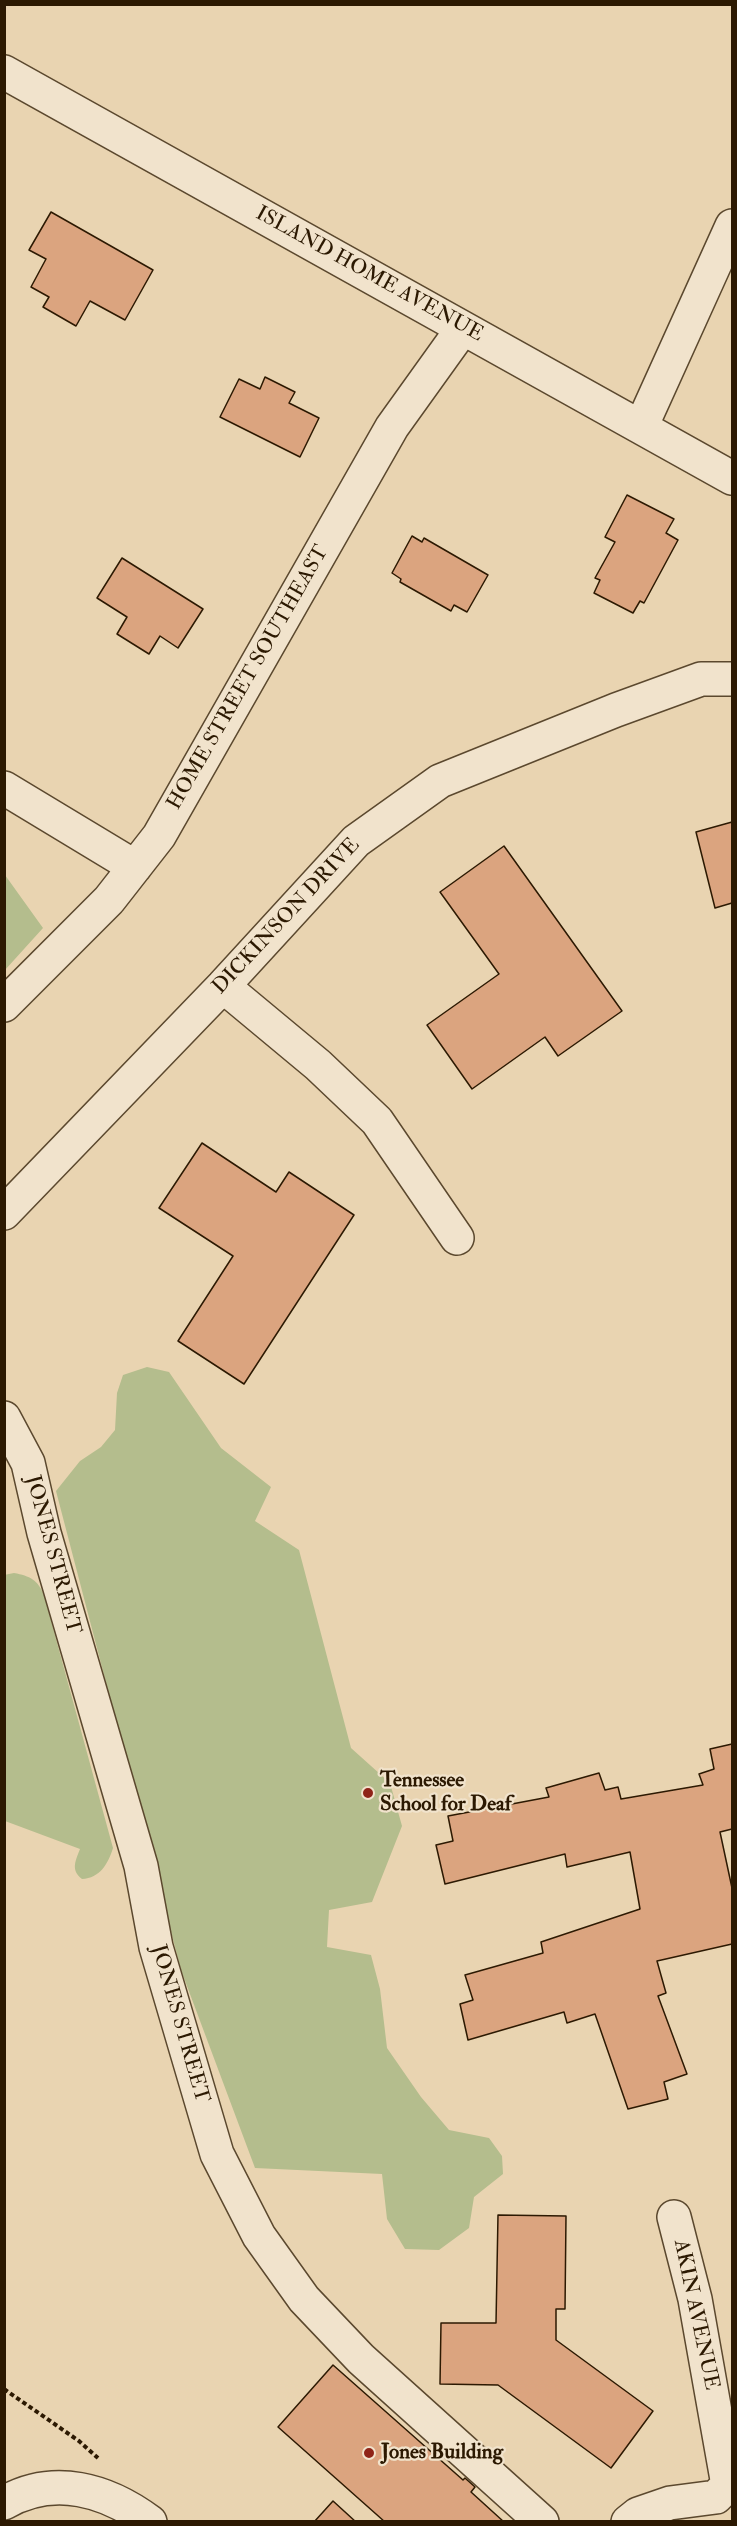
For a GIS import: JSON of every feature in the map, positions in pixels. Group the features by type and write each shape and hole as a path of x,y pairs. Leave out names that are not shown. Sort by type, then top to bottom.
{"street":[{"name":"ISLAND HOME AVENUE","path":"4,72 732,478"},
{"path":"641,427 732,226"},
{"name":"HOME STREET SOUTHEAST","path":"4,1005 109,900 159,836 392,427 463,328"},
{"name":"DICKINSON DRIVE","path":"4,1213 224,986 356,841 440,781 616,710 701,679 732,679"},
{"path":"4,788 135,867"},
{"path":"224,986 318,1065 376,1121 457,1238"},
{"name":"JONES STREET","path":"4,1418 28,1463 44,1533 141,1866 156,1947 217,2154 260,2236 304,2299 361,2359 542,2522"},
{"name":"AKIN AVENUE","path":"628,2522 638,2514 670,2503 716,2497 728,2485 695,2299 674,2217"},
{"path":"4,2503 39,2489 80,2488 127,2505 150,2522"}],"path":[{"path":"4,2389 79,2441 102,2461"}],"green space":[{"path":"5,875 43,928 4,970"},
{"path":"147,1367 169,1372 221,1448 271,1487 255,1521 299,1550 351,1748 390,1783 402,1826 372,1902 329,1910 327,1947 371,1955 380,1989 387,2048 421,2097 449,2130 489,2138 502,2156 503,2174 474,2197 469,2228 439,2250 405,2249 387,2219 382,2174 255,2168 181,1970 56,1491 80,1461 101,1447 115,1430 117,1393 123,1375"},
{"path":"14,1573 33,1580 44,1595 113,1848 102,1869 88,1878 82,1879 76,1872 75,1865 80,1849 5,1821 4,1575"}],"building":[{"path":"51,212 153,270 125,320 90,301 76,326 43,307 49,297 31,287 46,259 29,250"},
{"path":"265,377 295,392 289,403 319,418 300,457 220,417 239,379 260,389"},
{"path":"627,495 674,519 666,533 678,540 644,603 640,601 633,613 594,593 600,580 595,578 615,542 605,537"},
{"path":"412,536 422,542 424,538 488,575 467,612 454,605 451,611 400,582 401,579 392,573"},
{"path":"122,558 203,609 178,648 160,636 149,654 117,634 127,617 97,598"},
{"path":"732,822 732,903 715,908 696,832"},
{"path":"504,846 622,1011 558,1056 545,1037 472,1089 427,1025 499,974 440,892"},
{"path":"202,1143 276,1192 289,1172 354,1215 244,1384 178,1341 233,1256 159,1208"},
{"path":"732,1744 732,1829 720,1832 732,1888 732,1944 657,1961 666,1993 658,1996 687,2074 664,2082 668,2099 628,2109 595,2014 567,2023 564,2012 468,2040 460,2004 473,2000 465,1975 543,1953 541,1942 640,1909 630,1852 567,1867 565,1854 445,1884 436,1845 453,1841 448,1816 549,1797 546,1788 599,1773 605,1790 618,1787 621,1799 703,1785 699,1774 714,1769 710,1749"},
{"path":"498,2215 566,2216 565,2309 556,2309 556,2340 653,2411 611,2468 498,2385 440,2384 441,2323 496,2323"},
{"name":"Jones Building","path":"333,2365 463,2480 465,2478 475,2487 471,2492 504,2522 385,2522 278,2427"},
{"name":"Jones Building","path":"333,2501 356,2522 314,2522"}],"place":[{"name":"Tennessee School for Deaf","path":"368,1793"},
{"name":"Jones Building","path":"369,2453"}]}
